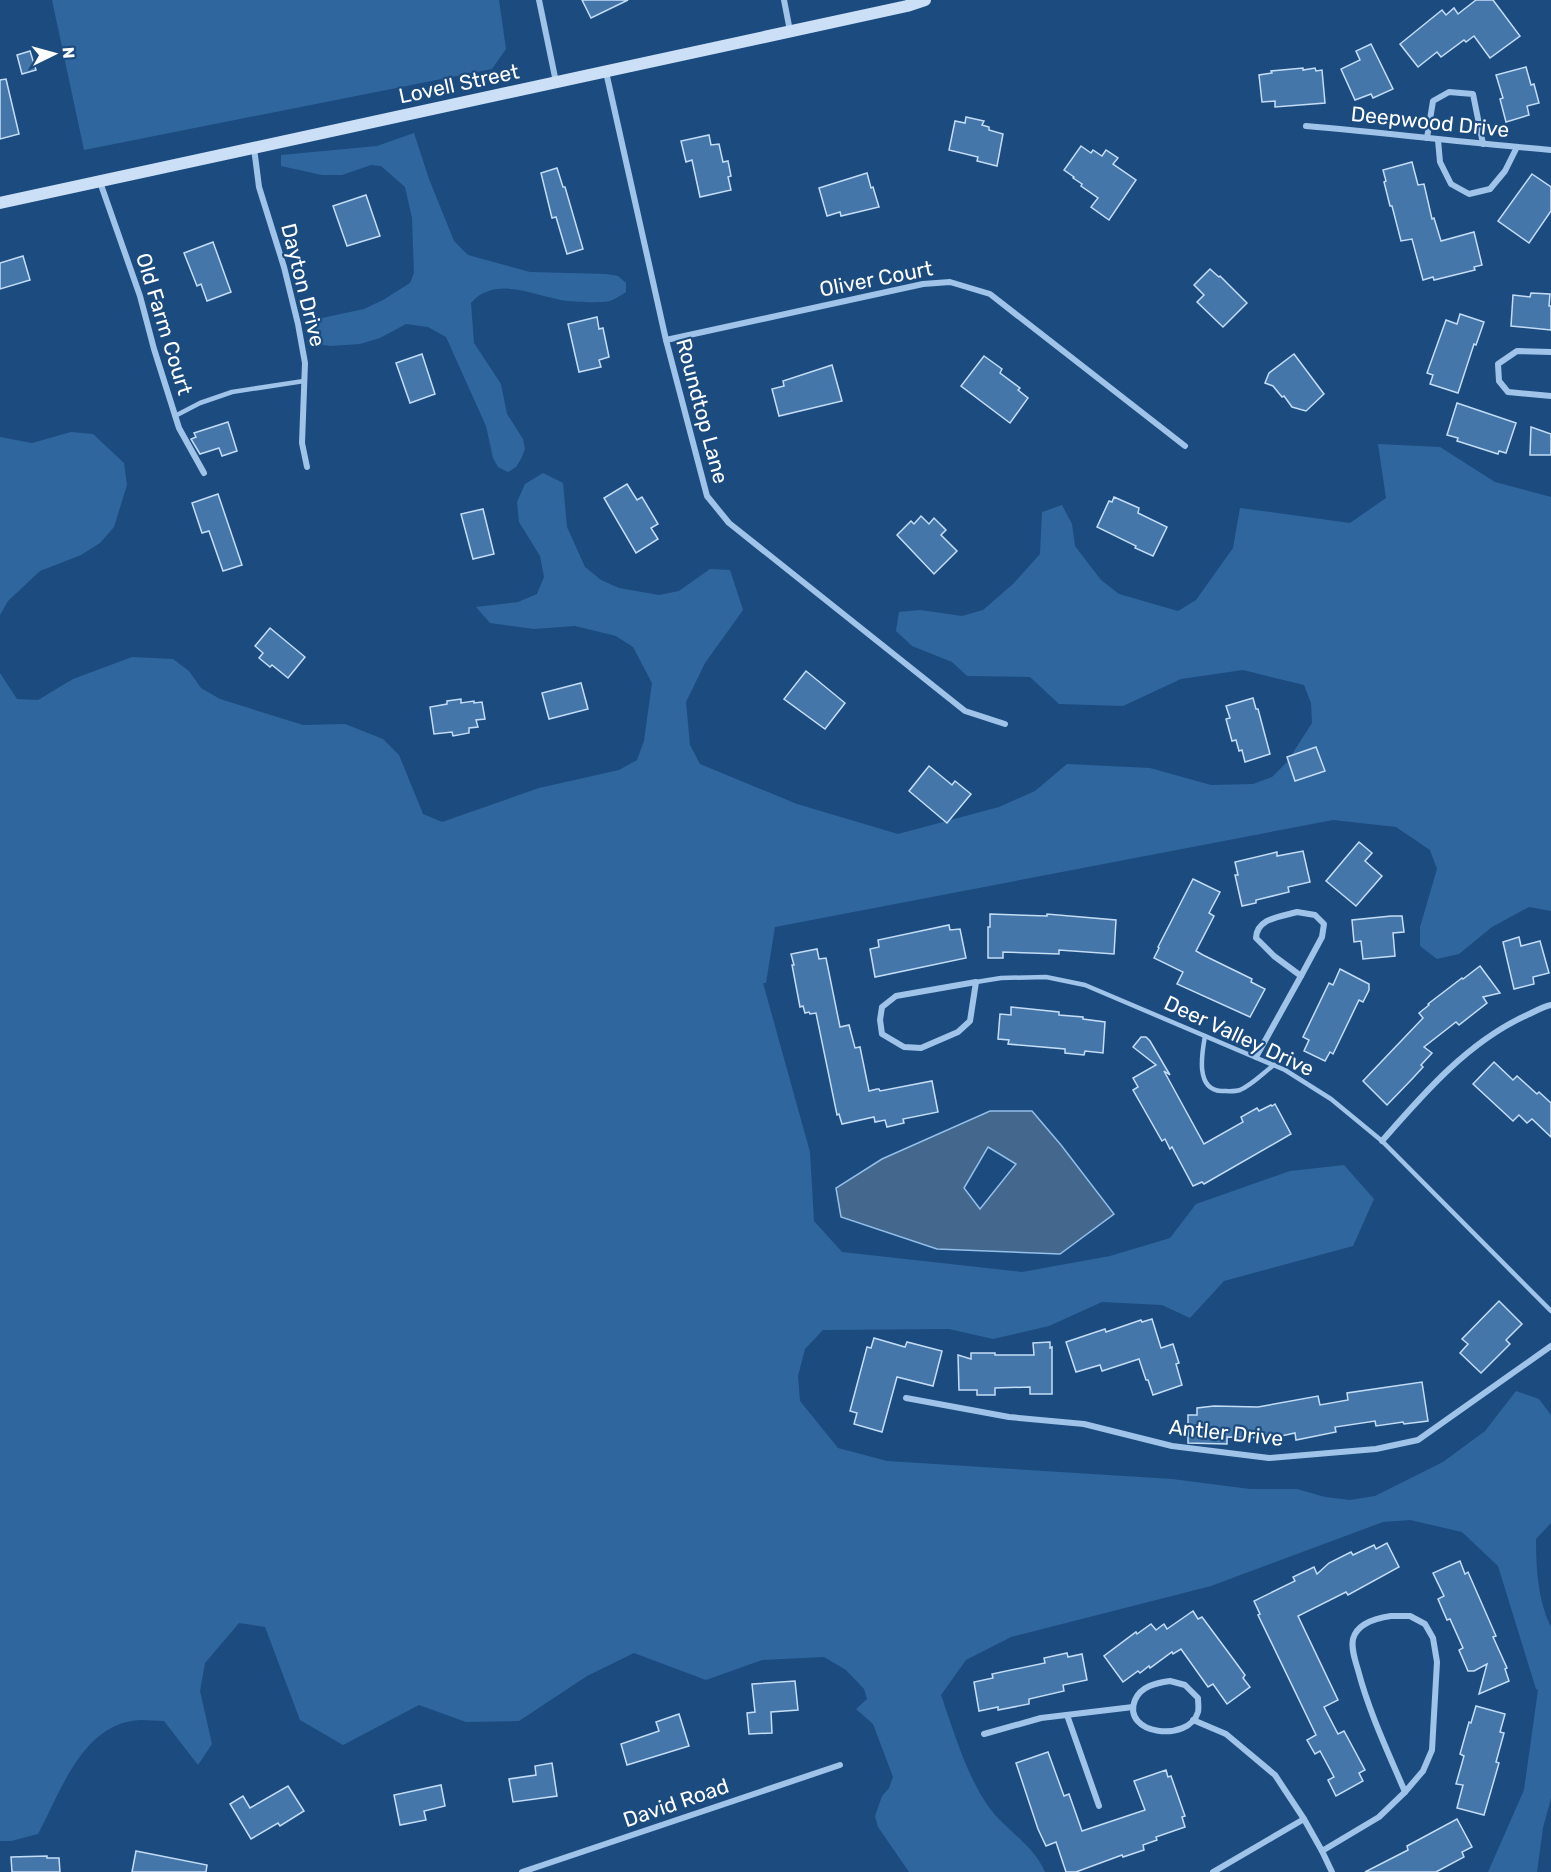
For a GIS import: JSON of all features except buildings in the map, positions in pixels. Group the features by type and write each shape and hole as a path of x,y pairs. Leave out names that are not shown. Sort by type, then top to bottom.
{"street":[{"path":"539,0 556,82"},
{"path":"784,0 790,31"},
{"name":"Lovell Street","path":"0,203 907,6 925,0"},
{"name":"Roundtop Lane","path":"606,71 666,340 706,496 729,523 965,711 1005,724"},
{"path":"1427,138 1433,101 1449,92 1473,94 1483,144"},
{"name":"Deepwood Drive","path":"1306,126 1396,133 1438,140 1551,150"},
{"path":"1438,140 1440,162 1451,184 1469,194 1490,189 1505,171 1517,147"},
{"name":"Dayton Drive","path":"254,148 259,187 284,267 305,363 302,443 307,467"},
{"name":"Old Farm Court","path":"100,182 140,296 179,428 204,473"},
{"name":"Oliver Court","path":"666,340 923,284 950,282 990,294 1185,446"},
{"path":"1551,352 1517,351 1498,364 1499,381 1508,392 1551,396"},
{"path":"1256,1058 1301,976 1322,937 1324,924 1316,915 1297,912 1263,922 1256,930 1256,938 1274,956 1301,976"},
{"name":"Deer Valley Drive","path":"976,982 970,1022 958,1032 921,1047 904,1047 882,1034 880,1020 882,1007 896,996 976,982"},
{"path":"1382,1141 1426,1091 1464,1055 1510,1023 1551,1005"},
{"name":"Antler Drive","path":"906,1398 1009,1417 1084,1424 1172,1446 1269,1458 1376,1449 1418,1440 1551,1346"},
{"path":"1322,1851 1379,1817 1405,1792 1423,1771 1432,1750 1437,1662 1433,1638 1425,1624 1410,1616 1390,1616 1377,1618 1361,1626 1353,1637 1353,1652 1366,1702 1405,1792"},
{"path":"1170,1681 1185,1685 1198,1698 1198,1711 1194,1720 1185,1727 1169,1732 1157,1731 1139,1723 1132,1707 1138,1694 1152,1684 1170,1681"},
{"path":"984,1734 1041,1718 1132,1707"},
{"path":"1067,1715 1099,1806"},
{"path":"1194,1720 1226,1734 1275,1775 1304,1819 1332,1872"},
{"name":"David Road","path":"522,1872 840,1766"},
{"path":"1213,1872 1304,1819"}],"lane":[{"path":"176,416 200,403 232,392 304,381"},
{"name":"Deer Valley Drive","path":"976,982 1001,978 1046,977 1085,985 1274,1065 1331,1099 1382,1141 1527,1284 1551,1311"},
{"path":"1205,1036 1202,1071 1207,1084 1216,1090 1238,1091 1274,1065"}],"shaded area":[{"path":"52,0 499,0 506,49 492,69 84,150"},
{"path":"414,133 429,179 454,241 468,255 530,272 606,274 618,276 626,283 626,292 606,302 568,301 504,289 481,294 471,303 474,343 501,384 507,414 523,439 525,449 521,459 516,467 508,472 498,467 493,458 486,426 446,337 428,327 406,324 380,338 360,344 330,346 319,344 313,335 313,324 322,318 364,309 410,283 414,273 412,218 405,187 381,166 371,165 342,175 322,175 281,166 281,155 377,146"},
{"path":"71,432 93,434 124,463 127,485 114,527 100,543 81,555 40,571 8,601 0,615 0,437 32,443"},
{"path":"1378,444 1440,447 1495,482 1551,497 1551,911 1529,907 1492,927 1459,954 1437,959 1420,946 1420,927 1437,869 1430,850 1396,827 1333,820 775,927 766,983 763,983 810,1152 814,1221 842,1252 1022,1272 1110,1256 1170,1238 1196,1204 1290,1171 1344,1165 1374,1199 1353,1246 1224,1281 1190,1318 1162,1305 1102,1302 1049,1326 993,1339 949,1329 823,1330 805,1349 798,1376 800,1401 838,1448 887,1461 1172,1479 1250,1489 1297,1489 1325,1497 1350,1500 1375,1496 1443,1462 1485,1431 1516,1391 1539,1399 1551,1415 1551,1523 1536,1539 1537,1573 1551,1627 1551,1798 1543,1828 1537,1872 1488,1872 1524,1790 1538,1690 1498,1566 1462,1532 1410,1520 1383,1522 1211,1586 1011,1637 966,1660 941,1695 961,1752 988,1806 1033,1853 1045,1872 909,1872 878,1827 875,1816 882,1796 889,1788 893,1777 873,1724 856,1709 867,1699 864,1689 846,1670 824,1657 762,1660 706,1680 634,1653 587,1676 519,1721 466,1722 419,1705 343,1745 300,1720 265,1627 239,1623 205,1663 200,1691 212,1744 198,1765 164,1721 141,1720 121,1724 104,1733 76,1762 38,1834 11,1841 0,1841 0,673 17,699 38,700 73,679 132,657 173,659 189,671 201,688 220,699 303,725 345,724 383,739 399,755 423,814 442,822 539,788 619,770 637,760 644,741 652,683 633,647 616,636 575,626 534,629 490,623 476,607 518,602 537,594 544,577 540,556 519,522 517,502 525,484 543,473 563,483 567,527 585,567 601,580 619,588 659,595 679,591 710,569 730,570 743,610 705,663 686,702 690,745 700,764 797,804 898,834 999,807 1035,791 1067,764 1150,768 1211,785 1253,784 1272,777 1287,762 1312,723 1311,703 1304,685 1243,670 1181,679 1123,706 1059,704 1030,677 967,676 952,662 912,646 896,631 899,612 920,610 962,616 983,610 1013,584 1040,554 1042,512 1062,505 1072,524 1075,546 1101,580 1119,594 1178,611 1196,600 1233,548 1240,508 1350,523 1386,498"},
{"path":"990,1111 1032,1111 1114,1214 1060,1254 937,1249 841,1217 836,1188 882,1159","holes":["988,1147 1016,1164 980,1209 964,1188"]}]}
